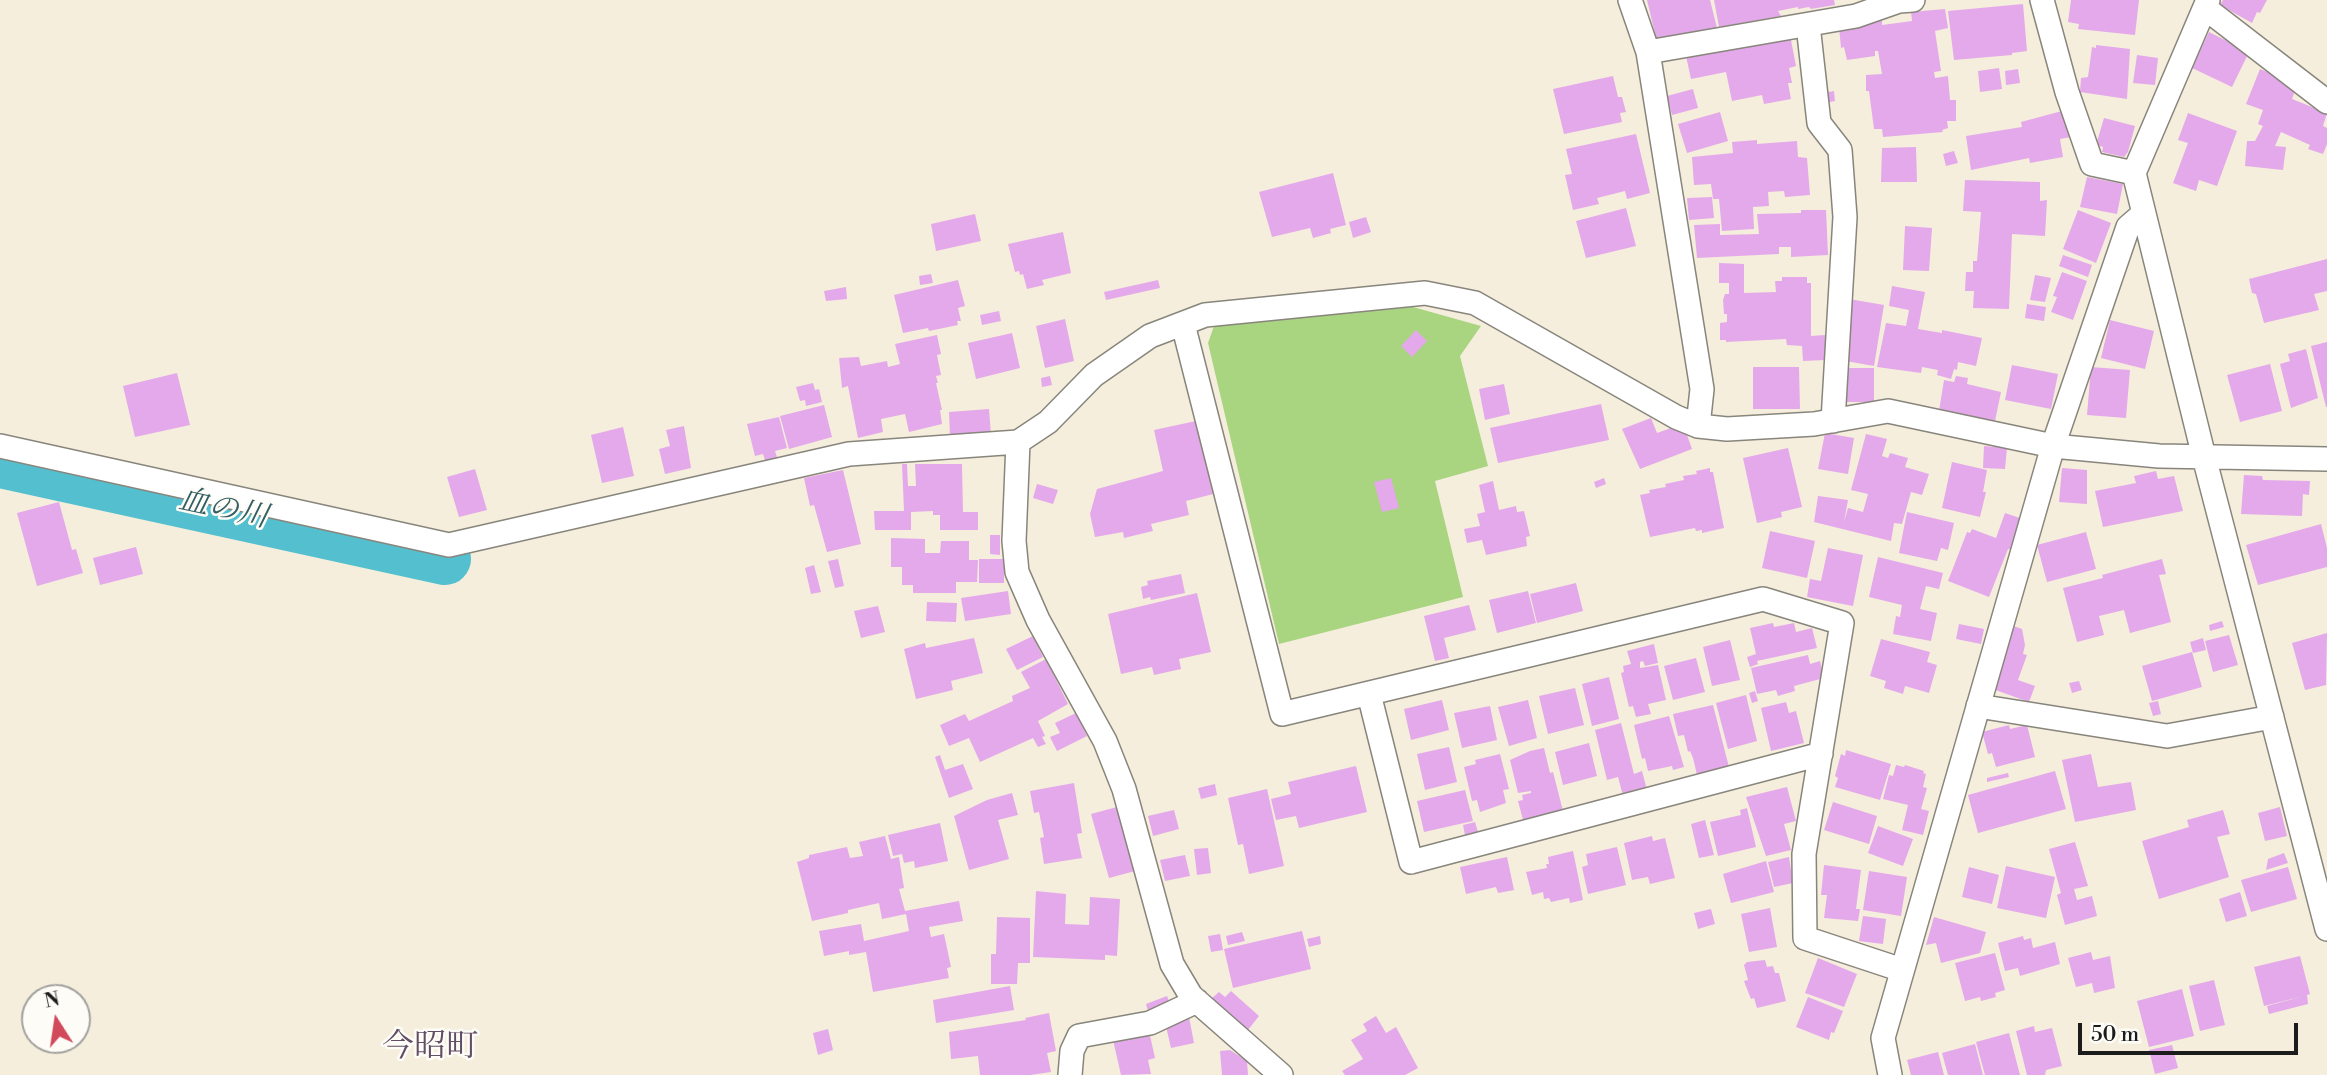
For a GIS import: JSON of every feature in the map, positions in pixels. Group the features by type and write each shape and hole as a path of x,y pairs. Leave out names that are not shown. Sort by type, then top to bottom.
{"street":[{"path":"1630,0 1648,52 1702,389 1698,426"},
{"path":"1648,52 1856,16 1899,1 1913,0"},
{"path":"2042,0 2067,92 2092,164 2134,173"},
{"path":"2327,102 2206,4 2134,173 2204,457 2327,929"},
{"path":"1808,24 1819,123 1840,150 1845,217 1833,421"},
{"path":"1889,1075 1883,1038 2053,446 2128,228 2143,214"},
{"path":"0,446 449,545 849,454 1018,442 1048,422 1094,375 1150,336 1205,315 1425,293 1475,303 1676,417 1698,426 1727,429 1833,421 1888,411 2053,446 2159,456 2327,459"},
{"path":"1183,324 1282,715 1763,599 1842,624 1804,854 1805,938 1902,970"},
{"path":"1018,442 1014,541 1017,572 1038,620 1105,741 1124,789 1172,964 1197,1002 1281,1075"},
{"path":"1369,694 1411,862 1821,754"},
{"path":"1978,706 2166,736 2272,718"},
{"path":"1070,1075 1072,1051 1079,1036 1150,1023 1197,1002"}],"green space":[{"path":"1413,307 1481,326 1460,356 1488,466 1435,481 1463,597 1279,644 1208,343 1214,326"}],"building":[{"path":"1647,0 1710,0 1717,28 1657,42"},
{"path":"1714,0 1834,0 1835,5 1811,9 1798,7 1778,11 1781,16 1719,27"},
{"path":"2071,0 2139,0 2135,35 2078,29 2079,24 2068,22"},
{"path":"2223,0 2267,0 2252,23 2220,5"},
{"path":"2023,4 2027,51 2012,55 1954,60 1948,11"},
{"path":"1945,9 1948,28 1935,31 1941,71 1934,72 1935,78 1948,76 1950,100 1956,100 1956,121 1947,121 1948,128 1942,130 1943,132 1883,137 1882,129 1874,129 1869,91 1866,91 1866,75 1882,74 1878,51 1875,51 1875,56 1847,60 1844,47 1841,48 1839,27 1882,20 1882,25 1912,21 1911,12"},
{"path":"2209,32 2249,52 2232,87 2192,68"},
{"path":"1790,35 1796,66 1789,68 1791,99 1764,104 1762,95 1732,101 1726,72 1691,79 1686,56"},
{"path":"2096,45 2130,49 2127,99 2080,92 2081,78 2088,77 2092,47 2096,48"},
{"path":"2137,55 2158,58 2155,85 2133,83"},
{"path":"1999,68 2002,89 1980,92 1978,71"},
{"path":"2018,69 2020,83 2006,85 2005,71"},
{"path":"2260,69 2282,78 2280,82 2296,88 2292,99 2327,113 2323,126 2327,128 2327,144 2323,154 2308,149 2310,145 2281,132 2275,146 2286,147 2283,170 2245,166 2247,141 2255,141 2263,126 2258,124 2263,110 2246,104"},
{"path":"1613,76 1618,97 1622,97 1626,112 1620,113 1622,122 1564,134 1553,89"},
{"path":"1693,89 1698,108 1672,115 1667,96"},
{"path":"1834,91 1835,101 1825,103 1823,93"},
{"path":"2062,111 2071,137 2060,139 2063,157 2030,163 2029,158 1971,170 1966,136 2022,127 2021,122"},
{"path":"1720,112 1728,141 1687,153 1678,124"},
{"path":"2188,113 2237,131 2217,186 2199,180 2196,191 2173,183 2188,143 2178,140"},
{"path":"2104,118 2135,126 2124,157 2102,152 2103,147 2096,145"},
{"path":"1636,134 1650,193 1627,199 1625,191 1597,198 1599,204 1573,210 1565,175 1572,174 1566,149"},
{"path":"1757,140 1757,144 1797,141 1798,157 1807,158 1810,195 1785,197 1784,191 1768,192 1769,206 1753,207 1754,229 1722,231 1719,199 1713,199 1711,184 1694,185 1692,157 1733,153 1732,142"},
{"path":"1916,147 1917,182 1881,182 1882,148"},
{"path":"1954,151 1958,163 1946,166 1943,154"},
{"path":"1333,173 1346,225 1330,229 1331,233 1313,238 1310,228 1272,237 1259,192"},
{"path":"2087,177 2123,184 2117,214 2080,207"},
{"path":"1965,180 2040,182 2040,201 2047,200 2045,236 2012,234 2009,309 1973,308 1974,291 1965,291 1966,272 1973,272 1973,261 1977,261 1981,212 1963,211"},
{"path":"1712,197 1714,218 1689,220 1687,198"},
{"path":"1626,208 1636,246 1586,258 1576,221"},
{"path":"1801,210 1826,210 1828,255 1791,257 1791,247 1779,247 1779,254 1697,258 1694,225 1720,224 1720,235 1759,234 1757,214 1801,213"},
{"path":"2078,210 2111,223 2096,263 2063,249"},
{"path":"975,214 981,241 936,251 931,224"},
{"path":"1366,217 1371,232 1353,238 1349,222"},
{"path":"1905,226 1932,228 1929,271 1903,270"},
{"path":"1063,232 1071,273 1042,280 1044,285 1027,289 1023,274 1015,272 1008,244"},
{"path":"2063,255 2092,265 2088,277 2059,266"},
{"path":"2327,259 2327,291 2314,294 2319,310 2264,323 2249,279"},
{"path":"1719,263 1744,264 1744,293 1776,292 1775,281 1782,281 1782,277 1807,277 1807,283 1811,283 1811,336 1825,335 1825,360 1803,361 1802,346 1787,345 1786,339 1720,340 1720,323 1727,322 1723,300 1725,294 1729,294 1729,283 1719,283"},
{"path":"2062,272 2087,281 2073,320 2051,312 2057,297 2053,296"},
{"path":"931,274 933,283 920,285 919,276"},
{"path":"2035,275 2051,278 2045,302 2030,300"},
{"path":"958,280 965,306 958,308 961,321 957,321 958,325 903,333 894,295"},
{"path":"1158,280 1160,288 1106,300 1104,292"},
{"path":"1892,286 1925,292 1918,329 1942,333 1942,330 1982,338 1976,366 1958,362 1957,370 1954,369 1951,379 1937,375 1938,370 1922,367 1921,373 1877,367 1886,323 1906,326 1909,310 1889,306"},
{"path":"846,287 847,299 826,301 824,291"},
{"path":"1849,299 1884,305 1874,366 1840,360"},
{"path":"2027,304 2046,307 2044,321 2025,318"},
{"path":"999,311 1001,321 982,325 980,315"},
{"path":"1065,319 1074,361 1045,368 1036,326"},
{"path":"2110,320 2154,331 2145,369 2101,358"},
{"path":"1416,330 1427,341 1412,357 1401,346"},
{"path":"1012,333 1020,368 976,379 968,343"},
{"path":"937,335 941,375 936,376 936,383 942,424 909,432 905,414 881,419 883,432 858,438 848,386 842,388 839,358 859,357 861,366 887,361 888,367 900,364 895,344"},
{"path":"2327,342 2327,407 2326,407 2311,346"},
{"path":"2306,349 2318,398 2291,408 2280,364 2290,361 2288,354"},
{"path":"2270,364 2282,411 2240,422 2227,375"},
{"path":"2012,365 2058,374 2051,409 2005,400"},
{"path":"1753,367 1799,367 1800,409 1753,409"},
{"path":"2091,367 2130,370 2126,418 2087,415"},
{"path":"1844,368 1874,368 1874,402 1842,402"},
{"path":"177,373 190,425 135,437 123,386"},
{"path":"1050,376 1052,385 1042,387 1041,378"},
{"path":"1956,376 1968,378 1967,384 2001,392 1995,421 1939,411 1944,380 1954,382"},
{"path":"813,383 815,390 819,389 822,402 806,406 805,400 800,401 796,387"},
{"path":"1504,384 1510,414 1485,420 1479,389"},
{"path":"1601,404 1609,440 1498,463 1490,428"},
{"path":"824,405 832,437 789,449 780,416"},
{"path":"989,409 991,435 950,437 949,412"},
{"path":"779,417 787,448 775,451 778,460 766,463 763,454 755,456 747,424"},
{"path":"1651,418 1657,433 1671,428 1687,435 1692,449 1640,469 1622,429"},
{"path":"1196,421 1204,455 1208,454 1217,493 1186,501 1189,515 1151,524 1153,531 1124,538 1123,532 1095,537 1090,514 1097,489 1163,471 1154,430"},
{"path":"684,426 691,468 665,474 659,449 670,446 666,430"},
{"path":"623,427 634,476 602,483 591,435"},
{"path":"1825,433 1854,438 1848,474 1818,469"},
{"path":"1866,434 1887,439 1882,456 1888,458 1890,453 1908,458 1905,467 1929,474 1922,495 1911,492 1902,524 1894,523 1891,541 1814,522 1818,496 1848,500 1844,522 1848,508 1863,512 1868,494 1851,490"},
{"path":"1984,446 2007,448 2005,469 1983,468"},
{"path":"1788,448 1802,507 1781,512 1782,517 1757,523 1743,458"},
{"path":"1952,462 1987,470 1983,492 1986,492 1980,517 1942,508"},
{"path":"902,464 907,464 908,486 916,486 915,464 962,464 963,512 978,512 978,530 940,530 940,515 933,515 933,511 911,512 911,530 875,530 874,511 904,511"},
{"path":"1710,468 1724,528 1702,533 1702,530 1696,531 1695,528 1650,537 1640,495 1650,493 1649,490 1666,487 1665,484 1684,480 1683,476"},
{"path":"2062,468 2087,470 2087,504 2059,502"},
{"path":"475,469 487,510 459,517 447,477"},
{"path":"843,470 861,544 827,552 814,505 810,506 804,478"},
{"path":"2156,471 2158,479 2174,476 2183,511 2103,527 2095,491 2136,483 2134,476"},
{"path":"2244,475 2262,476 2263,480 2310,481 2309,495 2303,494 2302,516 2241,514"},
{"path":"1391,478 1399,508 1382,512 1374,482"},
{"path":"1604,478 1606,484 1596,488 1594,482"},
{"path":"1493,481 1499,510 1516,506 1517,512 1524,511 1530,536 1526,537 1527,546 1486,555 1482,540 1467,543 1464,529 1480,526 1477,514 1485,512 1479,485"},
{"path":"1037,484 1058,490 1053,504 1033,498"},
{"path":"59,502 72,550 76,549 83,573 37,586 17,513"},
{"path":"1907,512 1954,523 1948,550 1941,548 1937,561 1899,553"},
{"path":"2005,513 2026,520 2015,551 2008,549 1989,597 1948,581 1967,532 1970,533 1972,529 1996,538"},
{"path":"2321,524 2327,548 2327,567 2258,585 2246,545"},
{"path":"1770,531 1815,541 1807,578 1762,568"},
{"path":"2086,532 2096,569 2047,582 2037,545"},
{"path":"990,535 1000,535 1000,555 990,554"},
{"path":"891,538 925,539 925,553 940,553 941,541 969,541 969,560 978,560 977,582 956,582 956,593 913,593 913,585 902,585 902,567 891,567"},
{"path":"136,547 143,574 100,585 93,558"},
{"path":"1828,548 1863,555 1853,606 1807,597 1810,579 1821,581"},
{"path":"1878,557 1943,573 1939,589 1926,586 1920,609 1937,613 1931,641 1893,634 1896,616 1900,617 1902,605 1869,597"},
{"path":"838,559 844,586 835,588 828,561"},
{"path":"979,559 1004,559 1004,583 979,583"},
{"path":"2162,559 2166,574 2159,575 2171,622 2130,633 2124,610 2099,616 2104,635 2077,642 2063,588"},
{"path":"814,565 821,592 811,594 805,568"},
{"path":"1181,574 1185,593 1151,600 1150,597 1143,599 1141,587 1148,585 1147,581"},
{"path":"1576,583 1583,611 1537,623 1530,594"},
{"path":"1008,591 1011,614 965,621 961,598"},
{"path":"1528,591 1536,623 1497,633 1489,600"},
{"path":"1197,593 1211,652 1179,659 1181,669 1154,675 1152,667 1121,674 1108,614"},
{"path":"927,602 957,603 956,622 926,621"},
{"path":"1469,605 1476,630 1444,638 1449,658 1435,661 1424,616"},
{"path":"878,606 885,632 861,638 854,611"},
{"path":"2222,621 2224,627 2210,631 2209,625"},
{"path":"1773,623 1774,627 1794,623 1796,632 1812,628 1817,648 1757,661 1758,664 1750,667 1747,657 1756,654 1750,628"},
{"path":"1959,624 1984,629 1981,644 1956,639"},
{"path":"2008,624 2022,629 2025,645 2023,654 2027,655 2018,680 2035,686 2029,702 1987,687"},
{"path":"2327,633 2326,685 2305,690 2292,643"},
{"path":"2229,635 2238,665 2213,672 2205,641"},
{"path":"1033,636 1043,657 1017,670 1006,649"},
{"path":"974,638 983,673 951,681 953,690 916,699 904,649 925,643 926,648"},
{"path":"2203,638 2206,650 2193,653 2190,642"},
{"path":"1881,639 1930,652 1927,662 1937,665 1929,693 1905,686 1903,694 1884,688 1886,681 1870,676"},
{"path":"1730,640 1740,680 1712,686 1703,647"},
{"path":"1654,644 1658,663 1645,666 1643,661 1640,662 1640,668 1658,665 1666,700 1648,704 1651,714 1636,717 1633,706 1629,707 1621,673 1624,672 1623,666 1631,664 1627,651"},
{"path":"2192,652 2202,687 2152,701 2142,666"},
{"path":"1808,655 1810,664 1820,661 1824,678 1794,686 1795,691 1778,696 1776,690 1757,694 1751,668"},
{"path":"1696,658 1705,692 1673,700 1664,666"},
{"path":"1046,659 1068,704 1038,721 1046,744 1038,747 1033,738 980,762 969,738 949,746 940,725 965,714 969,721 1013,701 1012,696 1030,688 1021,672"},
{"path":"1609,677 1619,719 1592,726 1582,684"},
{"path":"2079,681 2082,690 2072,693 2069,683"},
{"path":"1575,688 1584,725 1548,734 1539,696"},
{"path":"1755,691 1758,701 1752,703 1749,693"},
{"path":"1746,695 1757,741 1728,749 1716,703"},
{"path":"1442,700 1449,730 1411,740 1404,709"},
{"path":"1528,700 1537,738 1509,746 1498,707"},
{"path":"2158,701 2161,714 2153,716 2149,703"},
{"path":"1786,702 1789,713 1796,711 1804,743 1771,751 1761,708"},
{"path":"1713,705 1730,771 1698,779 1684,735 1678,736 1673,714"},
{"path":"1490,706 1497,740 1462,748 1454,713"},
{"path":"1076,713 1087,736 1057,751 1050,737 1060,733 1055,723"},
{"path":"1669,716 1684,767 1673,770 1672,766 1648,771 1645,758 1642,759 1634,725"},
{"path":"1621,723 1634,774 1642,771 1647,790 1623,796 1618,777 1607,780 1595,730"},
{"path":"2009,725 2010,729 2027,725 2035,757 1996,767 1992,753 1988,754 1982,732"},
{"path":"1589,743 1597,776 1563,785 1555,752"},
{"path":"1449,747 1457,782 1425,790 1417,754"},
{"path":"1544,748 1563,811 1523,820 1518,801 1523,800 1522,795 1531,791 1518,793 1510,760"},
{"path":"1846,750 1891,764 1880,800 1835,787 1841,754 1845,756"},
{"path":"1500,754 1509,789 1503,790 1506,803 1480,812 1477,800 1472,801 1464,767 1476,764 1475,760"},
{"path":"2091,754 2098,787 2131,782 2136,810 2075,822 2062,760"},
{"path":"940,755 945,770 963,764 973,789 949,798 935,757"},
{"path":"1896,765 1905,765 1926,774 1923,787 1927,788 1921,809 1929,811 1923,835 1902,830 1908,805 1883,799 1889,775 1893,776"},
{"path":"1356,766 1367,812 1299,828 1296,816 1276,820 1271,799 1291,794 1288,782"},
{"path":"2055,771 2066,809 1978,833 1968,795"},
{"path":"2008,773 2009,777 1987,782 1987,778"},
{"path":"1074,783 1082,833 1077,834 1082,858 1044,864 1040,838 1044,837 1039,812 1034,813 1030,791"},
{"path":"1215,784 1217,795 1201,799 1198,788"},
{"path":"1787,787 1796,821 1784,824 1791,850 1766,856 1746,797"},
{"path":"1267,789 1284,866 1249,874 1243,844 1238,845 1228,798"},
{"path":"1465,790 1473,821 1424,832 1417,801"},
{"path":"1012,793 1018,815 998,820 1009,859 969,870 954,816 987,800"},
{"path":"1833,802 1877,816 1869,844 1824,830"},
{"path":"1117,807 1135,871 1109,878 1091,814"},
{"path":"2280,807 2287,836 2265,841 2258,813"},
{"path":"1747,808 1756,847 1718,856 1710,822 1741,815 1740,810"},
{"path":"1174,810 1179,829 1153,836 1148,816"},
{"path":"2223,810 2230,834 2217,837 2229,877 2159,899 2142,841 2189,827 2187,820"},
{"path":"1705,820 1714,855 1699,858 1691,824"},
{"path":"1475,822 1478,832 1465,835 1463,825"},
{"path":"940,823 948,861 915,868 914,861 904,863 902,854 893,856 888,835"},
{"path":"1878,826 1913,839 1903,866 1868,853"},
{"path":"885,836 891,859 899,857 904,888 899,889 905,911 959,901 963,921 929,927 931,937 944,934 951,967 947,968 949,978 873,992 866,952 849,955 849,951 824,956 819,931 861,924 864,941 909,931 906,914 882,919 879,903 812,921 797,862 809,858 809,855 847,847 850,858 863,856 859,842"},
{"path":"1652,836 1653,841 1665,838 1675,878 1650,884 1648,877 1632,880 1624,843"},
{"path":"2075,842 2088,886 2074,889 2077,900 2092,896 2097,916 2065,925 2057,895 2061,893 2049,849"},
{"path":"1617,847 1626,885 1588,894 1582,867 1588,865 1586,854"},
{"path":"1208,848 1211,873 1197,875 1194,849"},
{"path":"1573,851 1583,900 1570,903 1569,898 1551,902 1549,898 1544,899 1543,892 1532,895 1526,872 1547,868 1548,857"},
{"path":"2284,853 2288,863 2266,870 2268,859"},
{"path":"1185,855 1190,876 1165,881 1160,860"},
{"path":"1507,857 1514,890 1498,893 1496,887 1466,894 1460,867"},
{"path":"1789,857 1793,883 1774,887 1768,862"},
{"path":"1766,861 1774,892 1731,903 1723,874"},
{"path":"1824,865 1861,870 1856,909 1860,909 1858,921 1824,918 1827,895 1821,895"},
{"path":"2006,866 2055,877 2046,918 1997,908"},
{"path":"1969,867 1999,875 1992,904 1962,897"},
{"path":"2288,867 2297,899 2251,912 2241,880"},
{"path":"1869,871 1907,877 1901,916 1863,910"},
{"path":"1036,891 1066,894 1065,924 1089,925 1090,897 1120,899 1117,956 1105,955 1105,960 1033,957"},
{"path":"2240,892 2247,916 2226,922 2219,899"},
{"path":"1770,908 1777,947 1749,952 1741,914"},
{"path":"1711,909 1715,924 1698,929 1694,913"},
{"path":"1863,916 1886,919 1883,944 1859,941"},
{"path":"997,917 1030,918 1030,963 1018,963 1017,984 991,984 991,954 996,954"},
{"path":"1934,917 1986,932 1980,953 1941,963 1936,943 1926,945"},
{"path":"1302,931 1311,969 1233,988 1224,949"},
{"path":"1242,932 1245,941 1228,945 1226,936"},
{"path":"1220,934 1223,950 1211,952 1208,936"},
{"path":"1320,936 1321,944 1309,947 1307,939"},
{"path":"2023,936 2024,940 2031,938 2033,948 2055,942 2060,964 2020,976 2018,968 2005,971 1998,943"},
{"path":"2091,952 2093,960 2110,956 2115,988 2094,993 2092,983 2076,987 2068,958"},
{"path":"1995,953 2005,990 1995,993 1996,997 1965,1001 1955,963"},
{"path":"2300,956 2310,994 2307,995 2308,1004 2269,1014 2267,1006 2304,996 2264,1006 2254,967"},
{"path":"1818,958 1857,974 1844,1007 1805,993"},
{"path":"1765,960 1767,967 1773,966 1775,973 1779,973 1786,1001 1757,1008 1744,981 1748,980 1744,965 1747,962"},
{"path":"2214,980 2225,1025 2200,1031 2189,986"},
{"path":"1010,986 1014,1010 936,1023 933,1000"},
{"path":"2182,989 2194,1036 2149,1047 2137,1001"},
{"path":"1231,991 1259,1016 1248,1030 1211,999 1219,992 1225,997"},
{"path":"1167,996 1171,1007 1149,1015 1146,1004"},
{"path":"1808,997 1843,1011 1829,1040 1796,1027"},
{"path":"1049,1013 1056,1051 1047,1053 1051,1072 1030,1075 980,1075 978,1056 951,1059 949,1032 1026,1020 1025,1018"},
{"path":"1376,1016 1386,1033 1396,1027 1418,1068 1405,1075 1345,1075 1342,1071 1363,1059 1351,1040 1367,1031 1363,1024"},
{"path":"1189,1017 1194,1043 1171,1048 1165,1022"},
{"path":"2034,1026 2035,1032 2052,1028 2062,1066 2046,1070 2045,1075 2027,1075 2016,1031"},
{"path":"828,1029 833,1050 818,1055 813,1033"},
{"path":"1149,1031 1155,1058 1148,1060 1151,1074 1121,1075 1113,1040"},
{"path":"2009,1033 2020,1075 1985,1075 1976,1042"},
{"path":"1975,1044 1983,1075 1948,1075 1942,1053"},
{"path":"2172,1045 2178,1068 2155,1074 2149,1050"},
{"path":"1230,1050 1247,1061 1248,1075 1222,1075 1220,1051"},
{"path":"1938,1052 1944,1075 1911,1075 1907,1060"}],"waterway":[{"name":"血の川","path":"0,462 445,559"}],"district":[{"name":"今昭町","path":"430,1048"}]}
